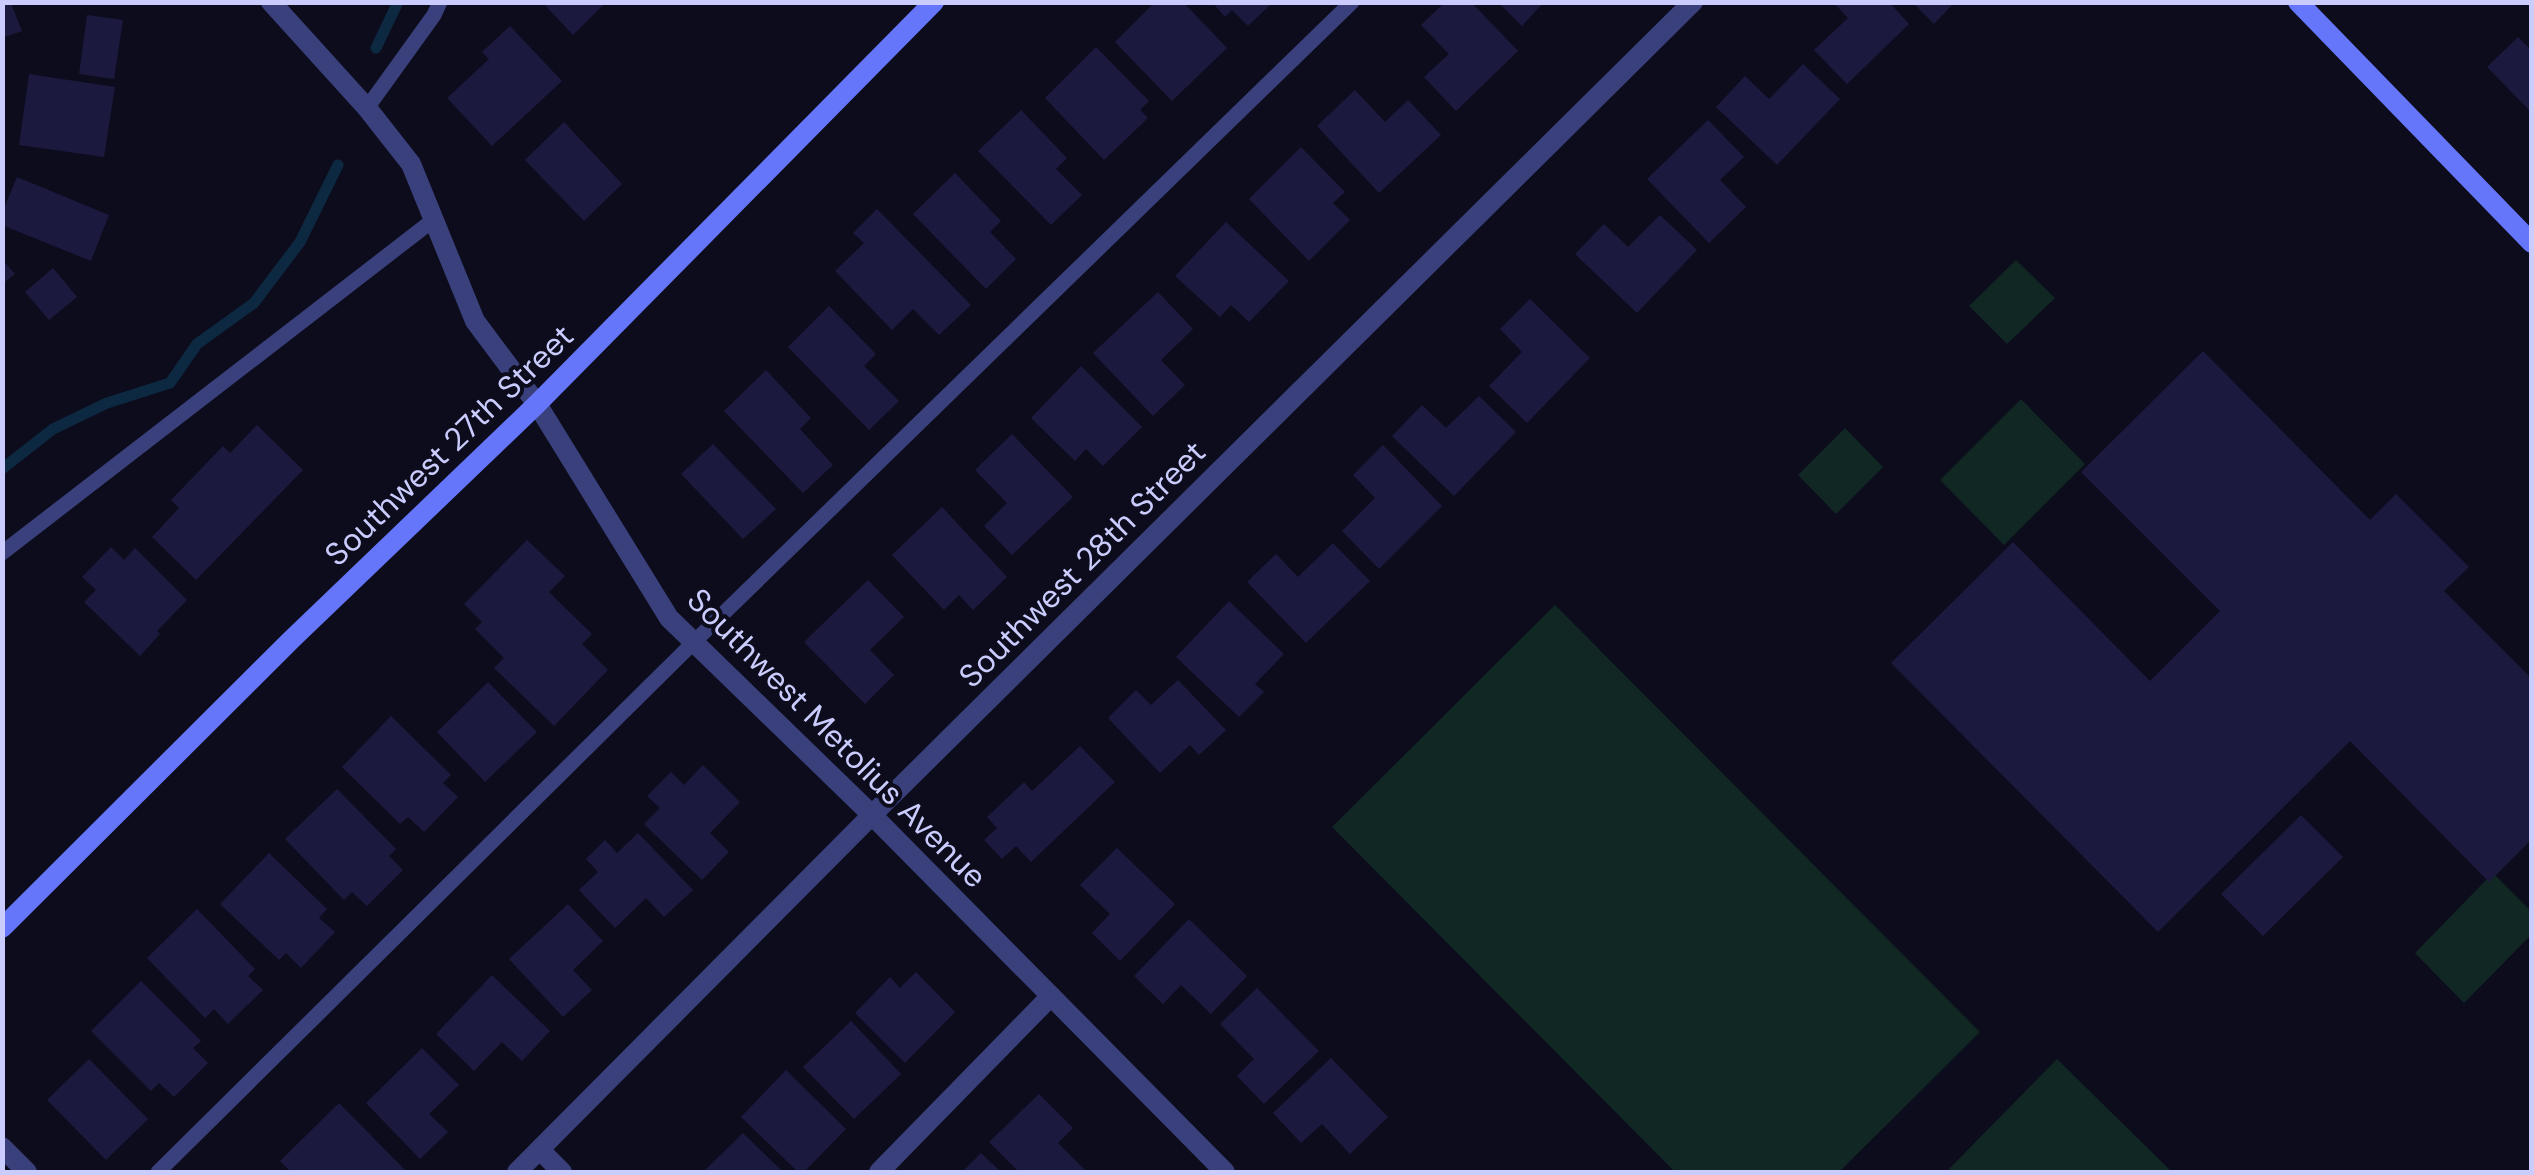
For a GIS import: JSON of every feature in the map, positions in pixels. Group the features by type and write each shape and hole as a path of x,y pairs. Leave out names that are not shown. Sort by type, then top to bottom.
{"main road":[{"name":"Southwest 27th Street","path":"2,928 291,640 537,404 934,2"},
{"path":"2298,2 2532,243"}],"street":[{"name":"Southwest Metolius Avenue","path":"271,2 368,108 411,164 475,321 537,404 669,618 872,815 1225,1172"},
{"name":"Southwest 28th Street","path":"517,1172 1692,2"},
{"path":"878,1172 1051,996"},
{"path":"2,1147 28,1172"},
{"path":"540,1150 562,1172"}],"lane":[{"path":"368,108 440,2"},
{"path":"158,1172 694,642 1352,2"},
{"path":"2,553 432,221"}],"green space":[{"path":"2016,260 2055,298 2007,344 1969,306"},
{"path":"2021,399 2085,464 2004,545 1940,480"},
{"path":"1845,428 1883,467 1836,514 1798,475"},
{"path":"1555,605 1980,1032 1839,1172 1675,1172 1332,827"},
{"path":"2493,873 2531,911 2531,935 2464,1003 2415,953"},
{"path":"2057,1059 2172,1172 1946,1172"}],"building":[{"path":"2,2 20,2 12,6 22,31 2,38"},
{"path":"542,2 606,2 573,35"},
{"path":"1155,2 1183,2 1227,48 1172,101 1115,42"},
{"path":"1212,2 1273,2 1248,26 1232,10 1225,17"},
{"path":"1445,2 1471,2 1518,51 1456,111 1424,77 1449,54 1421,25"},
{"path":"1498,2 1544,2 1522,26"},
{"path":"1833,2 1889,2 1909,24 1847,84 1814,50 1848,18"},
{"path":"1912,2 1955,2 1934,24"},
{"path":"87,15 123,20 114,79 79,74"},
{"path":"510,26 562,81 492,146 447,98 489,59 482,52"},
{"path":"2518,37 2532,51 2532,113 2487,67"},
{"path":"1096,47 1149,101 1140,110 1148,118 1104,160 1045,98"},
{"path":"1803,64 1840,99 1777,165 1716,107 1745,76 1769,99"},
{"path":"29,74 115,87 104,157 19,145"},
{"path":"1355,90 1385,122 1408,100 1441,135 1379,193 1317,126"},
{"path":"1021,110 1067,158 1056,169 1082,195 1051,225 978,151"},
{"path":"1708,120 1744,157 1720,180 1746,207 1709,243 1647,179"},
{"path":"564,122 622,184 584,221 525,160"},
{"path":"1301,147 1345,192 1333,203 1350,220 1309,261 1249,199"},
{"path":"955,173 1001,221 990,232 1016,259 986,289 913,214"},
{"path":"17,177 109,215 91,261 2,225 2,213"},
{"path":"877,209 971,305 939,335 913,309 892,330 835,271 864,243 853,233"},
{"path":"1660,215 1697,250 1637,313 1575,254 1604,224 1628,247"},
{"path":"1226,222 1289,281 1249,322 1231,305 1220,317 1175,276"},
{"path":"2,259 15,274 2,284"},
{"path":"53,268 77,297 49,320 25,292"},
{"path":"1158,292 1193,329 1161,360 1185,385 1153,416 1093,353"},
{"path":"1530,299 1590,358 1527,423 1489,386 1522,352 1500,329"},
{"path":"829,306 876,354 864,366 899,401 869,430 788,347"},
{"path":"2203,351 2370,520 2396,494 2469,567 2444,591 2532,679 2532,839 2489,882 2350,741 2158,932 1891,663 2013,542 2150,681 2220,611 2081,472"},
{"path":"1081,366 1142,427 1103,466 1086,449 1075,461 1031,418"},
{"path":"766,370 811,418 800,429 833,465 803,493 724,411"},
{"path":"1479,396 1516,432 1454,496 1392,436 1422,405 1446,428"},
{"path":"257,425 303,470 196,580 152,537 179,508 171,500 223,446 230,453"},
{"path":"1012,434 1073,497 1012,555 984,526 1007,503 975,470"},
{"path":"713,444 776,509 743,539 681,474"},
{"path":"1383,445 1442,506 1379,569 1342,531 1375,498 1353,475"},
{"path":"942,507 1007,577 973,610 959,595 944,610 892,555"},
{"path":"527,540 565,576 549,592 592,634 582,644 608,670 554,726 494,668 504,658 475,629 482,622 464,604"},
{"path":"1333,543 1370,581 1306,643 1247,582 1276,554 1298,577"},
{"path":"111,547 124,560 135,548 187,600 157,631 160,634 140,656 84,602 96,590 82,577"},
{"path":"868,580 904,617 870,650 894,675 865,704 804,642"},
{"path":"1229,601 1284,654 1255,684 1264,692 1239,717 1176,657"},
{"path":"1178,680 1226,730 1199,755 1190,745 1160,773 1108,718 1136,690 1151,705"},
{"path":"488,682 537,732 485,782 437,732"},
{"path":"391,716 451,775 443,783 458,797 424,832 408,817 400,824 342,767"},
{"path":"1080,746 1115,782 1031,862 1016,846 1002,859 984,840 997,828 987,817 1024,782 1032,791"},
{"path":"703,765 740,802 710,833 729,852 702,880 644,824 660,808 647,796 671,772 684,785"},
{"path":"337,789 396,849 389,856 403,870 367,906 352,892 344,900 285,839"},
{"path":"2301,815 2343,857 2263,936 2221,894"},
{"path":"638,833 693,890 664,917 646,898 615,928 579,890 598,872 586,859 605,840 617,853"},
{"path":"1117,848 1175,904 1120,961 1092,933 1110,914 1080,885"},
{"path":"269,853 327,909 319,918 335,932 301,968 286,953 279,960 220,904"},
{"path":"568,904 603,941 573,970 592,990 563,1017 509,959"},
{"path":"197,909 255,969 248,976 263,990 228,1024 214,1009 205,1018 147,958"},
{"path":"1189,919 1247,976 1211,1014 1181,985 1163,1004 1134,976"},
{"path":"916,972 955,1012 905,1063 855,1013 890,977 900,988"},
{"path":"492,975 550,1031 522,1061 502,1042 474,1071 436,1034"},
{"path":"141,981 201,1041 193,1048 208,1063 174,1097 159,1083 151,1091 91,1031"},
{"path":"1257,988 1319,1051 1264,1104 1237,1076 1254,1059 1220,1024"},
{"path":"851,1021 901,1074 854,1119 803,1067"},
{"path":"422,1048 459,1085 429,1114 448,1132 420,1159 366,1103"},
{"path":"1331,1058 1388,1117 1350,1154 1322,1124 1301,1143 1273,1113"},
{"path":"89,1059 148,1119 106,1160 47,1100"},
{"path":"786,1070 846,1129 804,1172 798,1172 741,1117"},
{"path":"1039,1094 1073,1128 1058,1143 1087,1172 1019,1172 989,1142"},
{"path":"339,1103 407,1172 291,1172 280,1161"},
{"path":"743,1133 783,1172 703,1172"},
{"path":"981,1153 1001,1172 962,1172"}],"waterway":[{"path":"376,48 398,2"},
{"path":"2,469 53,429 107,403 170,383 197,344 254,303 300,242 338,165"}]}
